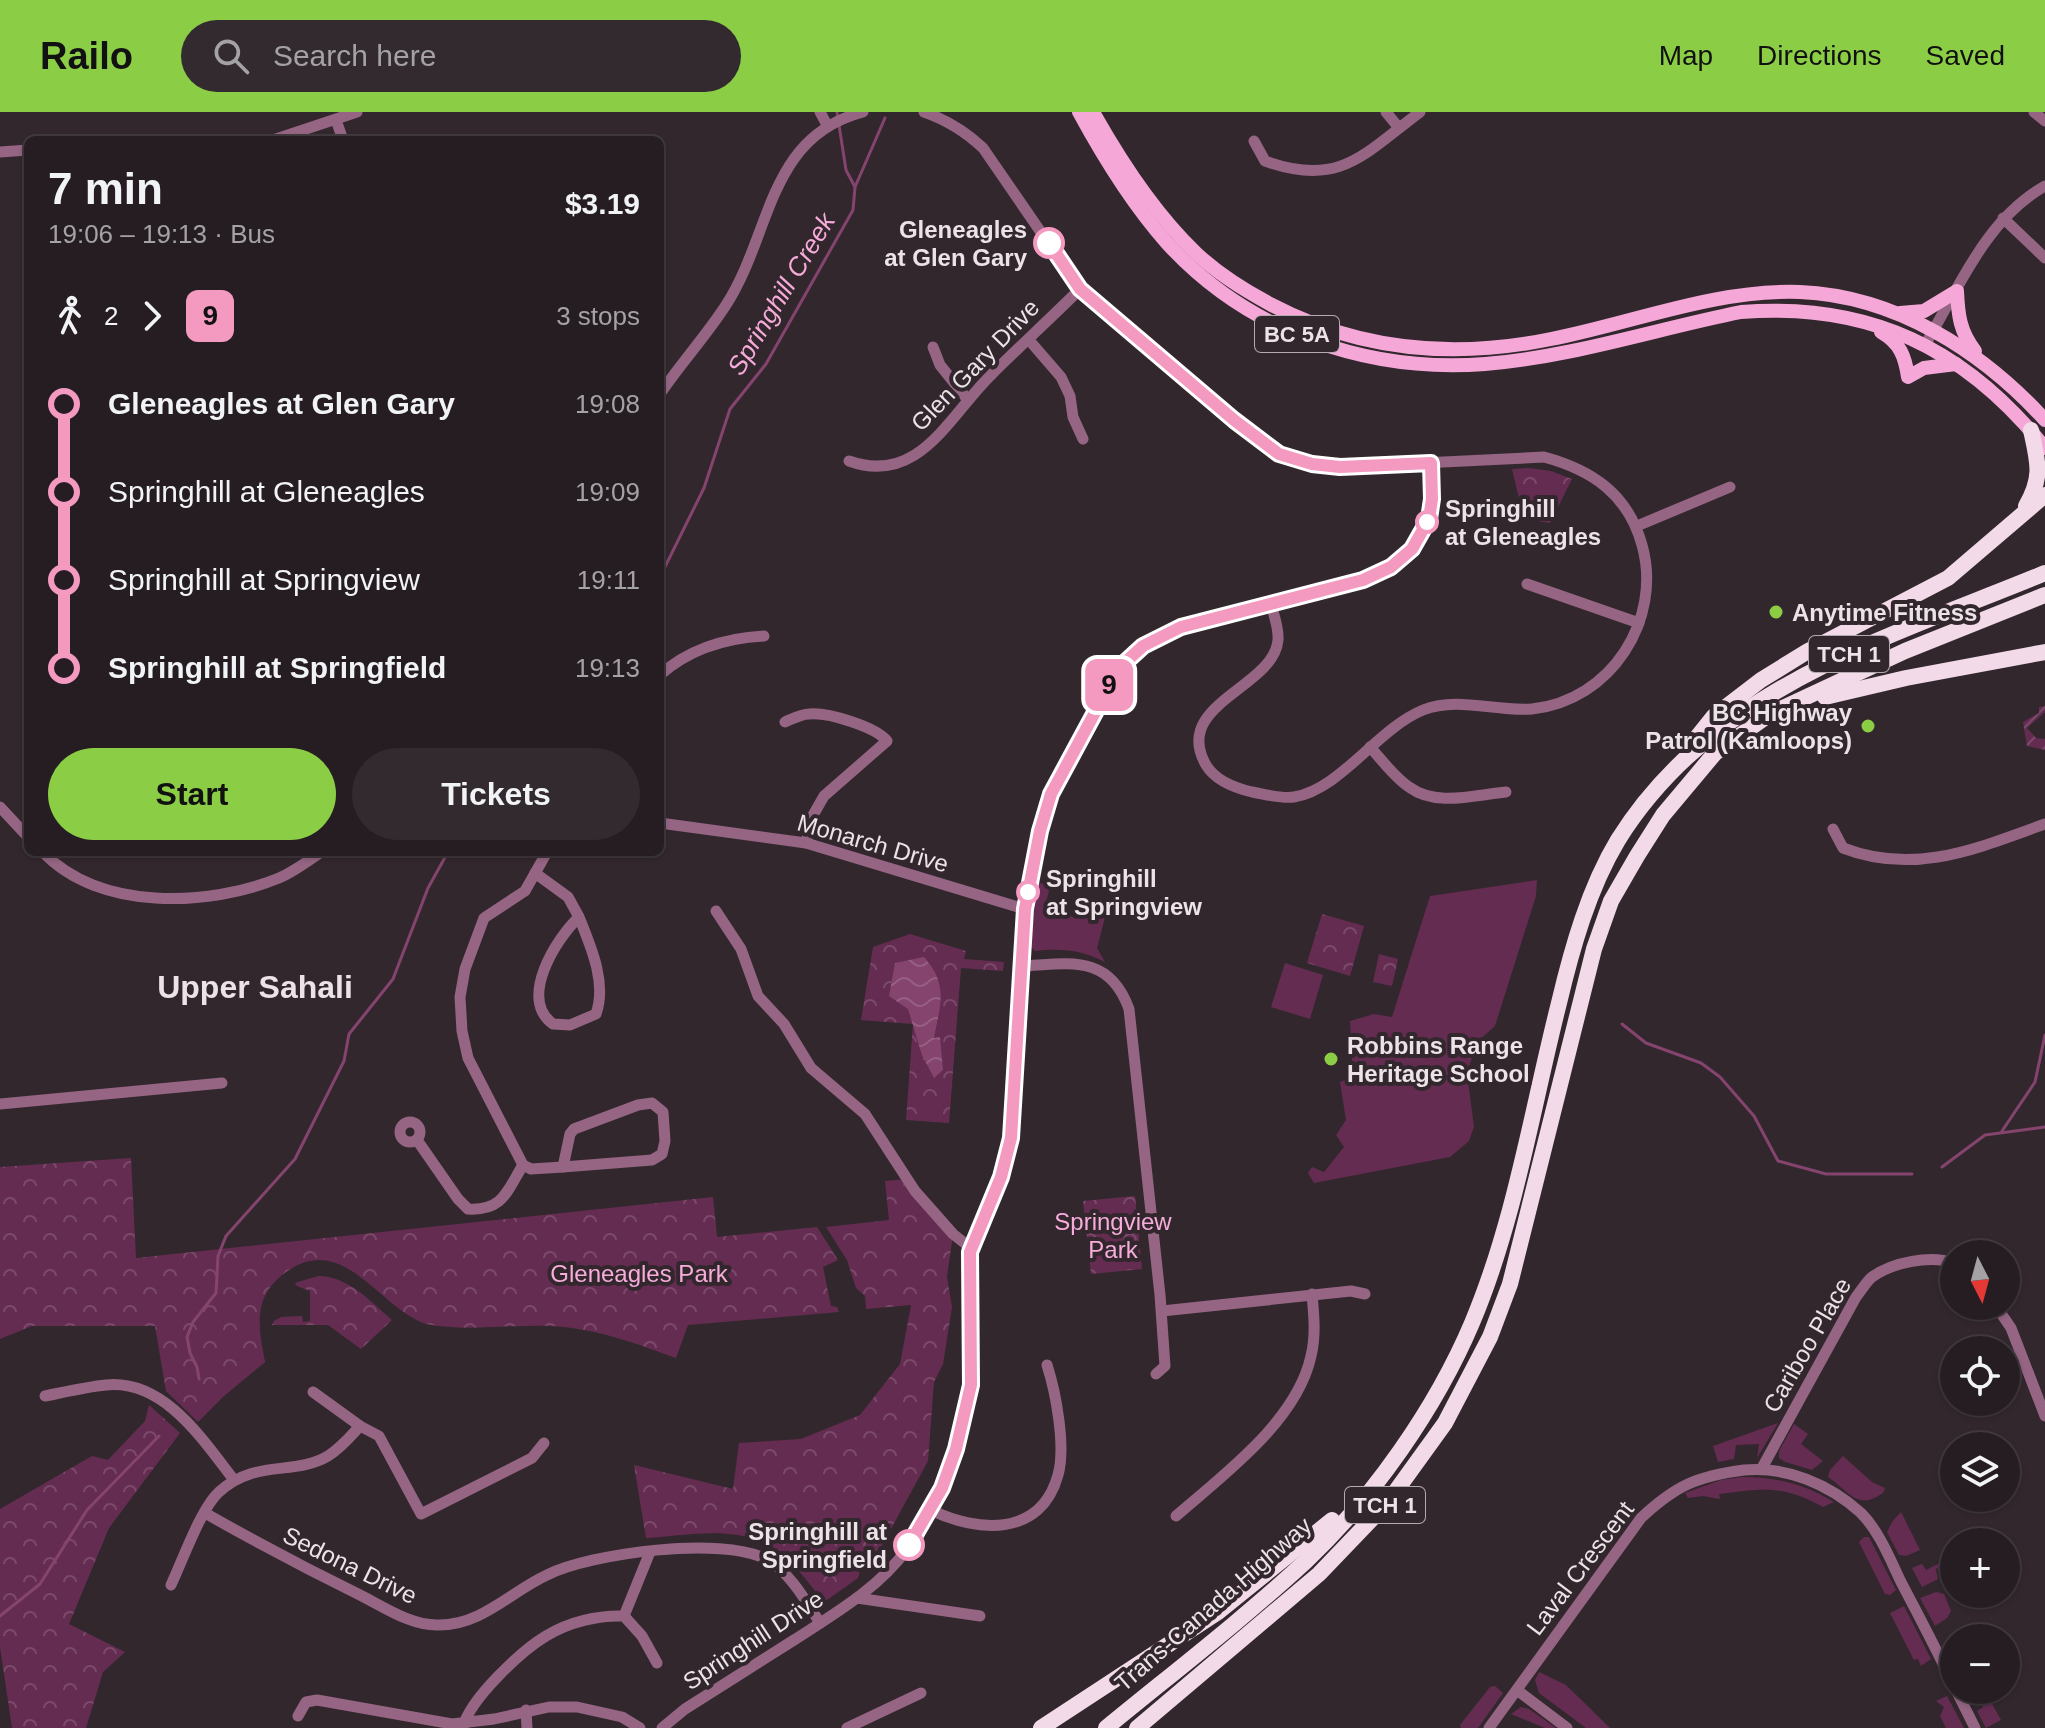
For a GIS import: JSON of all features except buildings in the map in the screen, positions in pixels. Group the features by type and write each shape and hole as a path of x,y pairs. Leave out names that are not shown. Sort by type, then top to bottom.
{"highway":[{"path":"2021,514 2036,489 2038,476 2031,430"},
{"path":"1672,769 1714,716 1761,680 1808,651 1948,578 2045,495"},
{"name":"Trans-Canada Highway","path":"1106,1728 1306,1560 1342,1524 1426,1411 1472,1323 1507,1221 1560,998 1594,889 1617,842 1672,769 1726,723 1769,694 1818,667 2045,573"},
{"name":"Trans-Canada Highway","path":"1144,1724 1319,1574 1388,1502 1445,1423 1490,1337 1510,1284 1578,1004 1611,901 1663,815 1715,753 1770,714 1905,651 2045,595"},
{"path":"1770,714 1859,688 2045,652"},
{"path":"1982,665 2045,659"},
{"path":"1041,1728 1218,1612 1372,1486"}],"main road":[{"name":"BC 5A","path":"1079,112 1130,195 1167,243 1188,264 1240,304 1274,324 1359,356 1401,364 1487,364 1548,355 1741,312 1828,313 1888,329 1925,345 1957,364 2011,409 2045,448"},
{"name":"BC 5A","path":"1093,112 1160,214 1197,255 1222,275 1311,324 1362,340 1403,348 1445,351 1489,349 1550,339 1739,295 1773,292 1831,295 1895,313 1934,331 1984,361 2045,420"},
{"path":"1895,313 1924,311 1957,291 1960,326 1965,338 1984,361"},
{"path":"1860,320 1896,344 1906,358 1908,377 1932,365 1957,364"}],"street":[{"path":"286,136 357,112"},
{"path":"820,112 827,125"},
{"path":"664,388 734,292 782,175 801,147 827,125 863,112"},
{"path":"924,112 943,118 968,133 983,148 1080,289 1234,420 1279,454 1312,464 1340,467 1544,457 1572,464 1612,491 1637,526 1645,556 1647,589 1639,623 1621,660 1598,682 1565,699 1532,709 1453,704 1425,709 1395,725 1320,788 1292,798 1233,786 1219,778 1205,764 1199,737 1204,722 1217,706 1262,669 1277,649 1279,638 1271,604"},
{"path":"1386,112 1399,128"},
{"path":"1254,141 1265,161 1288,169 1328,171 1367,154 1420,112"},
{"path":"2034,112 2045,121"},
{"path":"336,120 342,136"},
{"path":"0,152 24,150"},
{"path":"1925,345 1978,251 2003,218 2045,186"},
{"path":"2003,218 2045,258"},
{"name":"Glen Gary Drive","path":"849,461 869,468 905,460 933,444 968,400 1080,289"},
{"path":"1029,340 1061,377 1083,439"},
{"path":"933,347 940,365 968,400"},
{"name":"Springhill Drive","path":"662,1728 685,1709 857,1598 905,1552 931,1510 956,1449 971,1385 970,1252 1001,1177 1011,1138 1025,909 1040,831 1051,794 1119,668 1143,646 1181,627 1363,580 1391,567 1412,549 1429,519 1431,463"},
{"path":"1637,526 1730,487"},
{"path":"1527,584 1639,623"},
{"path":"664,672 698,650 738,637 764,636"},
{"path":"785,722 808,714 834,717 881,733 887,741 824,796 812,817 806,843"},
{"path":"1370,747 1407,786 1423,796 1436,799 1506,792"},
{"path":"0,807 24,833"},
{"name":"Monarch Drive","path":"664,824 806,843 1025,909"},
{"path":"1833,829 1843,848 1859,854 1920,860 1973,851 2045,824"},
{"path":"46,856 55,866 97,887 138,898 178,899 239,890 280,878 315,856"},
{"path":"545,856 525,891 484,918 465,969 460,997 462,1031 468,1058 523,1165 531,1169 563,1167 652,1160 662,1154 665,1141 663,1112 652,1103 638,1105 574,1129 570,1134 563,1167"},
{"path":"535,873 568,897 579,917 592,950 602,998 596,1014 581,1022 562,1026 553,1024 541,1011 539,985 541,973 569,927 579,917"},
{"path":"716,911 741,949 746,970 758,996 784,1024 811,1068 865,1114 915,1191 953,1234 967,1245 970,1252"},
{"path":"1021,966 1082,964 1115,983 1129,1009 1162,1311 1165,1366 1156,1374"},
{"path":"0,1104 222,1083"},
{"path":"417,1140 468,1209 487,1210 502,1200 523,1165"},
{"name":"Cariboo Place","path":"1762,1468 1856,1297 1871,1278 1895,1266 1922,1260 1940,1262"},
{"path":"1162,1311 1312,1294 1351,1291 1365,1294"},
{"path":"1176,1516 1253,1448 1301,1385 1311,1358 1315,1329 1312,1294"},
{"path":"2006,1320 2045,1416"},
{"path":"931,1510 953,1521 984,1527 1010,1525 1037,1511 1052,1493 1060,1463 1053,1385 1047,1365"},
{"path":"45,1396 108,1384 132,1386 163,1401 199,1434 234,1480"},
{"path":"313,1392 379,1436 421,1514 532,1458 544,1443"},
{"path":"171,1585 216,1494 234,1480 254,1471 326,1457 345,1444 360,1426"},
{"name":"Laval Crescent","path":"1489,1728 1641,1518 1679,1487 1709,1474 1762,1468 1794,1474 1828,1488 1862,1515 1882,1544 1940,1658"},
{"name":"Sedona Drive","path":"205,1513 274,1553 409,1620 436,1626 479,1616 545,1575 576,1562 606,1555 719,1548 745,1550 768,1560 787,1576 820,1623"},
{"path":"624,1616 650,1552"},
{"path":"857,1598 980,1616"},
{"path":"624,1616 642,1636 657,1663"},
{"path":"463,1726 478,1697 546,1636 591,1618 624,1616"},
{"path":"1517,1690 1567,1728"},
{"path":"847,1728 921,1693"},
{"path":"298,1716 306,1702 317,1700 463,1726 549,1707 589,1709 622,1717 640,1728"},
{"name":"Laval Crescent","path":"1963,1704 1975,1728"},
{"path":"526,1710 527,1728"}],"green space":[{"path":"1512,469 1551,471 1572,479 1550,523 1524,519"},
{"path":"2045,706 2045,712 2027,728 2036,738 2045,739 2045,750 2027,746 2023,722 2039,713 2039,707"},
{"path":"1537,880 1536,896 1495,1026 1477,1042 1467,1073 1474,1127 1469,1141 1450,1157 1314,1183 1308,1173 1312,1167 1324,1172 1344,1147 1336,1135 1346,1120 1340,1082 1353,1077 1350,1021 1374,1014 1392,1017 1430,896"},
{"path":"1038,883 1051,884 1046,902 1076,919 1083,906 1106,914 1097,948 1105,962 1079,952 1035,951 1030,946"},
{"path":"1322,914 1364,926 1350,976 1307,963"},
{"path":"910,934 966,951 964,959 1004,962 1003,971 961,968 949,1123 906,1120 913,1024 861,1020 873,947"},
{"path":"1379,954 1398,959 1392,986 1373,982"},
{"path":"1285,963 1323,975 1310,1019 1271,1007"},
{"name":"Gleneagles Park","path":"131,1158 136,1258 713,1197 717,1237 817,1227 838,1260 823,1267 831,1306 837,1307 839,1312 688,1325 676,1358 614,1337 567,1327 426,1324 408,1315 341,1265 322,1260 302,1263 281,1276 265,1295 260,1327 265,1362 198,1422 166,1391 155,1326 32,1326 0,1339 0,1167"},
{"path":"908,1179 953,1234 947,1277 952,1307 943,1364 934,1382 928,1461 880,1549 864,1557 858,1578 824,1602 787,1558 756,1539 720,1533 646,1538 634,1465 733,1489 739,1443 801,1439 860,1415 900,1364 911,1305 866,1309 865,1296 856,1288 847,1260 826,1227 889,1220 885,1181"},
{"name":"Springview Park","path":"1135,1196 1142,1269 1091,1274 1083,1201"},
{"path":"318,1276 349,1285 392,1320 361,1349 328,1325 272,1325 281,1317 302,1316 303,1322 310,1321 310,1291 295,1283"},
{"path":"149,1405 180,1433 109,1528 69,1624 125,1652 103,1672 86,1728 12,1728 0,1647 0,1509 92,1456 108,1460 145,1421"},
{"path":"1778,1423 1757,1458 1759,1444 1736,1445 1734,1459 1718,1462 1713,1446"},
{"path":"1794,1424 1808,1434 1801,1444 1823,1461 1812,1470 1779,1458 1779,1451"},
{"path":"1843,1456 1872,1482 1885,1488 1883,1493 1860,1500 1828,1477 1830,1470"},
{"path":"1742,1477 1790,1483 1834,1502 1823,1507 1796,1495 1772,1490 1719,1494 1720,1499 1703,1496 1688,1498 1685,1493 1721,1480"},
{"path":"1901,1512 1920,1550 1906,1556 1899,1555 1887,1532"},
{"path":"1869,1537 1896,1590 1890,1595 1885,1594 1859,1542"},
{"path":"1940,1563 1936,1569 1938,1579 1922,1587 1912,1568 1922,1564 1926,1570"},
{"path":"1940,1593 1940,1608 1950,1608 1951,1611 1935,1626 1920,1598"},
{"path":"1904,1606 1931,1659 1921,1666 1918,1659 1914,1660 1890,1613"},
{"path":"1539,1672 1566,1685 1610,1728 1586,1728 1539,1693 1535,1680"},
{"path":"1495,1686 1503,1693 1478,1728 1461,1728 1460,1725 1490,1687"},
{"path":"1940,1704 1951,1704 1964,1728 1946,1728 1940,1716 1944,1707"},
{"path":"1982,1704 1992,1704 2001,1720 1986,1728 1977,1711 1983,1707"},
{"path":"1521,1707 1529,1709 1556,1728 1545,1728 1511,1714"}],"water":[{"path":"924,957 937,977 941,996 934,1038 940,1037 943,1070 934,1078 922,1055 908,1009 889,996 895,963"}],"waterway":[{"name":"Springhill Creek","path":"664,569 704,488 730,409 766,364 853,210 855,187 846,170 837,112"},
{"path":"855,187 885,118"},
{"name":"Springhill Creek","path":"199,1379 187,1337 193,1322 216,1293 218,1256 226,1236 295,1159 344,1061 349,1034 393,979 428,888 446,856"},
{"path":"1622,1024 1646,1043 1701,1063 1720,1077 1754,1116 1778,1161 1826,1174 1912,1174"},
{"path":"2002,1131 2035,1082 2045,1035"},
{"path":"1942,1167 1985,1135 2045,1127"},
{"name":"Springhill Creek","path":"0,1616 40,1584 87,1510 159,1436"}],"bus line":[{"name":"9","path":"909,1545 942,1488 956,1449 971,1385 970,1252 1001,1177 1011,1138 1025,909 1040,831 1051,794 1119,668 1143,646 1181,627 1363,580 1391,567 1412,549 1429,519 1432,499 1431,463 1340,467 1312,464 1279,454 1234,420 1080,289 1049,243"}],"place":[{"name":"Gleneagles at Glen Gary","path":"1049,243"},
{"name":"Springhill at Gleneagles","path":"1427,522"},
{"name":"Anytime Fitness","path":"1776,612"},
{"name":"BC Highway Patrol (Kamloops)","path":"1868,726"},
{"name":"Springhill at Springview","path":"1028,892"},
{"name":"Robbins Range Heritage School","path":"1331,1059"},
{"name":"Springhill at Springfield","path":"909,1545"}],"district":[{"name":"Upper Sahali","path":"255,987"}]}
